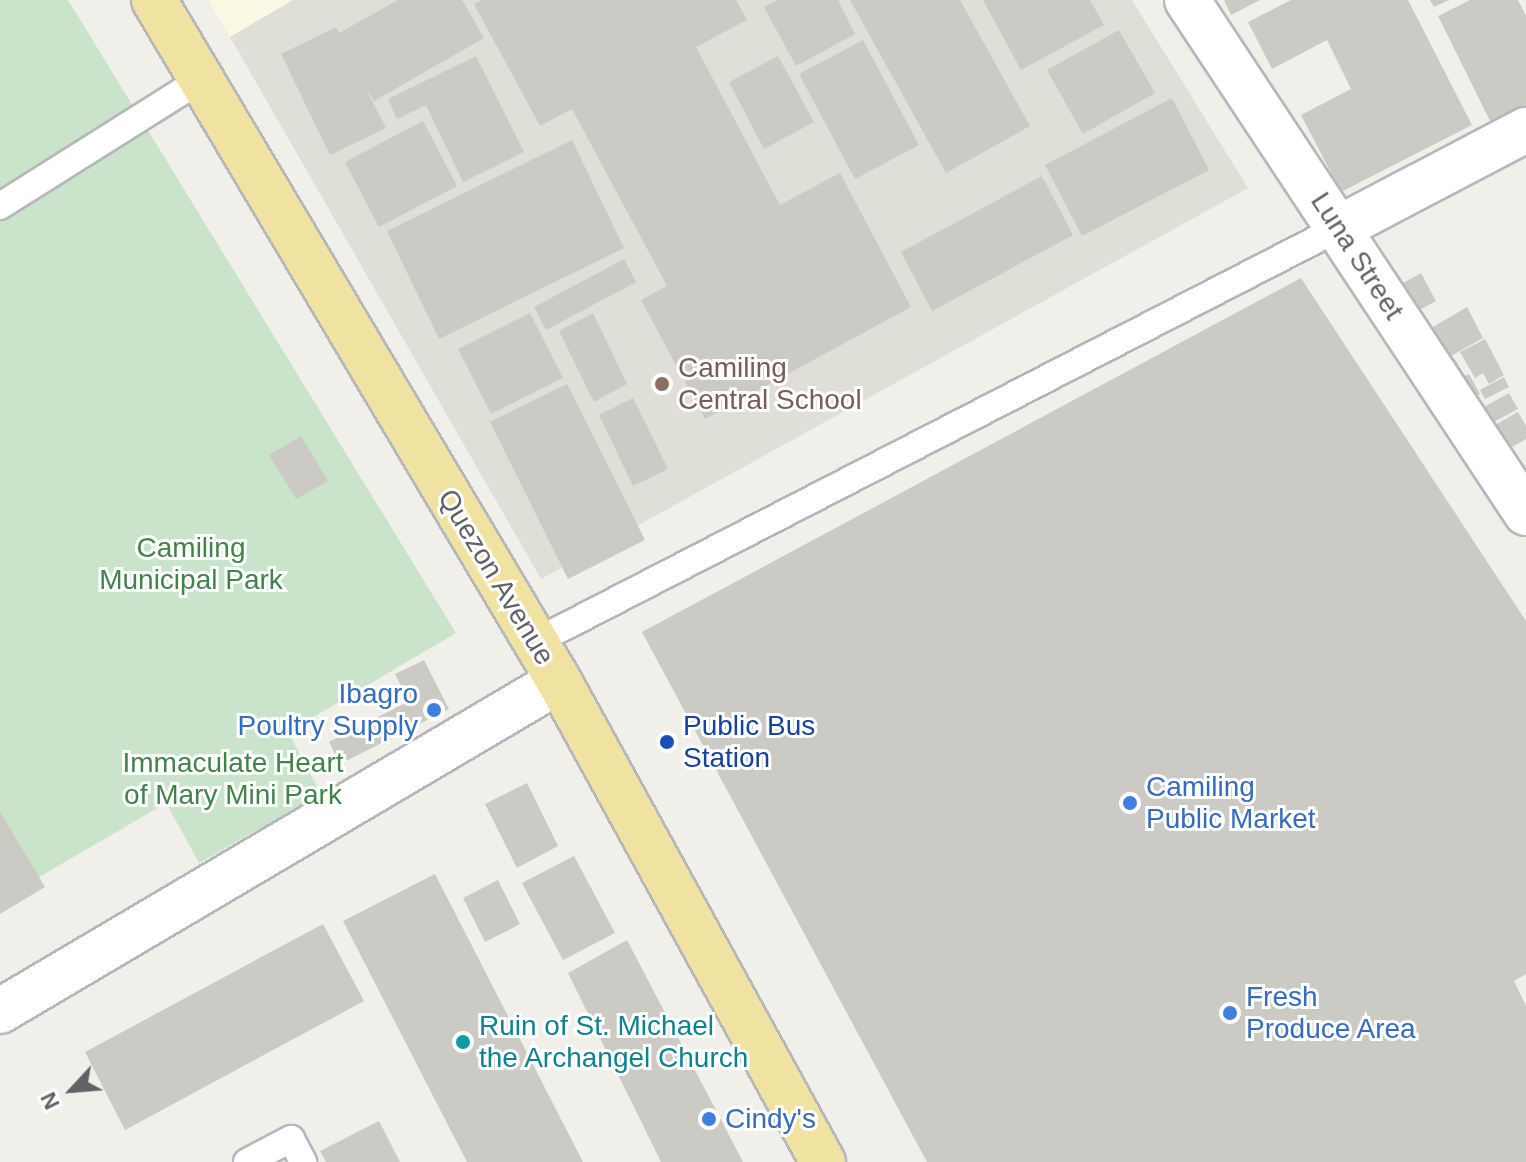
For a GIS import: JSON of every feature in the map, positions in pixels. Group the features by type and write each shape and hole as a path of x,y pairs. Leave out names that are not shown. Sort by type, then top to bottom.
{"highway":[{"name":"Quezon Avenue","path":"154,0 559,681 823,1162"}],"street":[{"name":"Luna Street","path":"1187,0 1526,513"},
{"path":"1339,228 1526,130"},
{"path":"0,1011 559,681"}],"lane":[{"path":"0,206 202,79"},
{"path":"535,642 1339,228"},
{"path":"247,1162 291,1139 303,1162"}],"shaded area":[{"path":"208,0 293,0 230,37"},
{"name":"Camiling Central School","path":"293,0 1132,0 1248,188 541,579 230,37"}],"green space":[{"name":"Camiling Municipal Park","path":"0,0 68,0 456,633 288,732 321,794 199,863 166,803 0,900"}],"building":[{"path":"398,0 462,0 484,38 374,101 364,85 386,128 330,155 281,54 336,27 339,33"},
{"path":"482,0 736,0 747,20 696,47 780,205 840,173 911,307 705,419 641,300 667,286 572,109 540,126 474,4"},
{"path":"778,0 838,0 855,34 796,66 764,7"},
{"path":"850,0 960,0 1030,126 946,173"},
{"path":"983,0 1090,0 1104,25 1021,70"},
{"path":"1224,0 1260,0 1231,15"},
{"path":"1291,0 1408,0 1472,125 1341,192 1301,115 1351,89 1327,40 1272,69 1248,22"},
{"path":"1430,0 1449,0 1434,7"},
{"path":"1470,0 1518,0 1526,16 1526,108 1492,125 1438,16"},
{"path":"1119,30 1155,93 1083,134 1047,70"},
{"path":"863,40 919,145 855,179 799,74"},
{"path":"476,56 524,152 463,182 426,105 397,119 388,99"},
{"path":"778,56 814,122 764,149 729,82"},
{"path":"1172,98 1209,170 1082,236 1045,165"},
{"path":"423,121 457,186 379,227 345,162"},
{"path":"572,140 624,248 439,339 387,231"},
{"path":"1042,176 1073,235 932,311 901,252"},
{"path":"624,259 636,282 546,330 534,307"},
{"path":"1421,273 1436,301 1416,312 1401,284"},
{"name":"Camiling Public Market","path":"1301,278 1526,621 1526,974 1514,981 1526,1006 1526,1162 927,1162 642,632"},
{"path":"1467,307 1483,338 1437,364 1421,334"},
{"path":"530,313 563,378 491,414 458,349"},
{"path":"593,313 627,384 594,402 559,331"},
{"path":"1485,339 1504,375 1489,384 1483,373 1475,378 1460,352"},
{"path":"1455,359 1464,376 1469,374 1480,394 1470,400 1439,368"},
{"path":"1504,377 1509,387 1485,399 1480,390"},
{"path":"567,384 645,540 568,579 490,422"},
{"path":"1509,393 1518,409 1488,425 1480,409"},
{"path":"633,398 668,469 633,486 599,415"},
{"path":"1518,412 1526,426 1526,439 1494,457 1481,433"},
{"path":"301,436 328,481 296,499 269,455"},
{"path":"424,660 449,709 340,764 329,742 409,701 395,674"},
{"path":"527,783 558,846 517,868 485,804"},
{"path":"0,812 45,887 0,914"},
{"path":"574,856 615,933 563,960 522,883"},
{"name":"Ruin of St. Michael the Archangel Church","path":"435,874 583,1162 467,1162 343,921"},
{"path":"498,880 520,924 485,942 463,898"},
{"path":"323,924 364,1001 125,1130 85,1052"},
{"path":"627,940 743,1162 661,1162 568,973"},
{"path":"379,1121 400,1162 326,1162 320,1151"}],"place":[{"name":"Camiling Central School","path":"662,384"},
{"name":"Ibagro Poultry Supply","path":"434,710"},
{"name":"Public Bus Station","path":"667,742"},
{"name":"Camiling Public Market","path":"1130,803"},
{"name":"Fresh Produce Area","path":"1230,1013"},
{"name":"Ruin of St. Michael the Archangel Church","path":"463,1042"},
{"name":"Cindy's","path":"709,1119"}],"park label":[{"name":"Immaculate Heart of Mary Mini Park","path":"233,779"}]}
